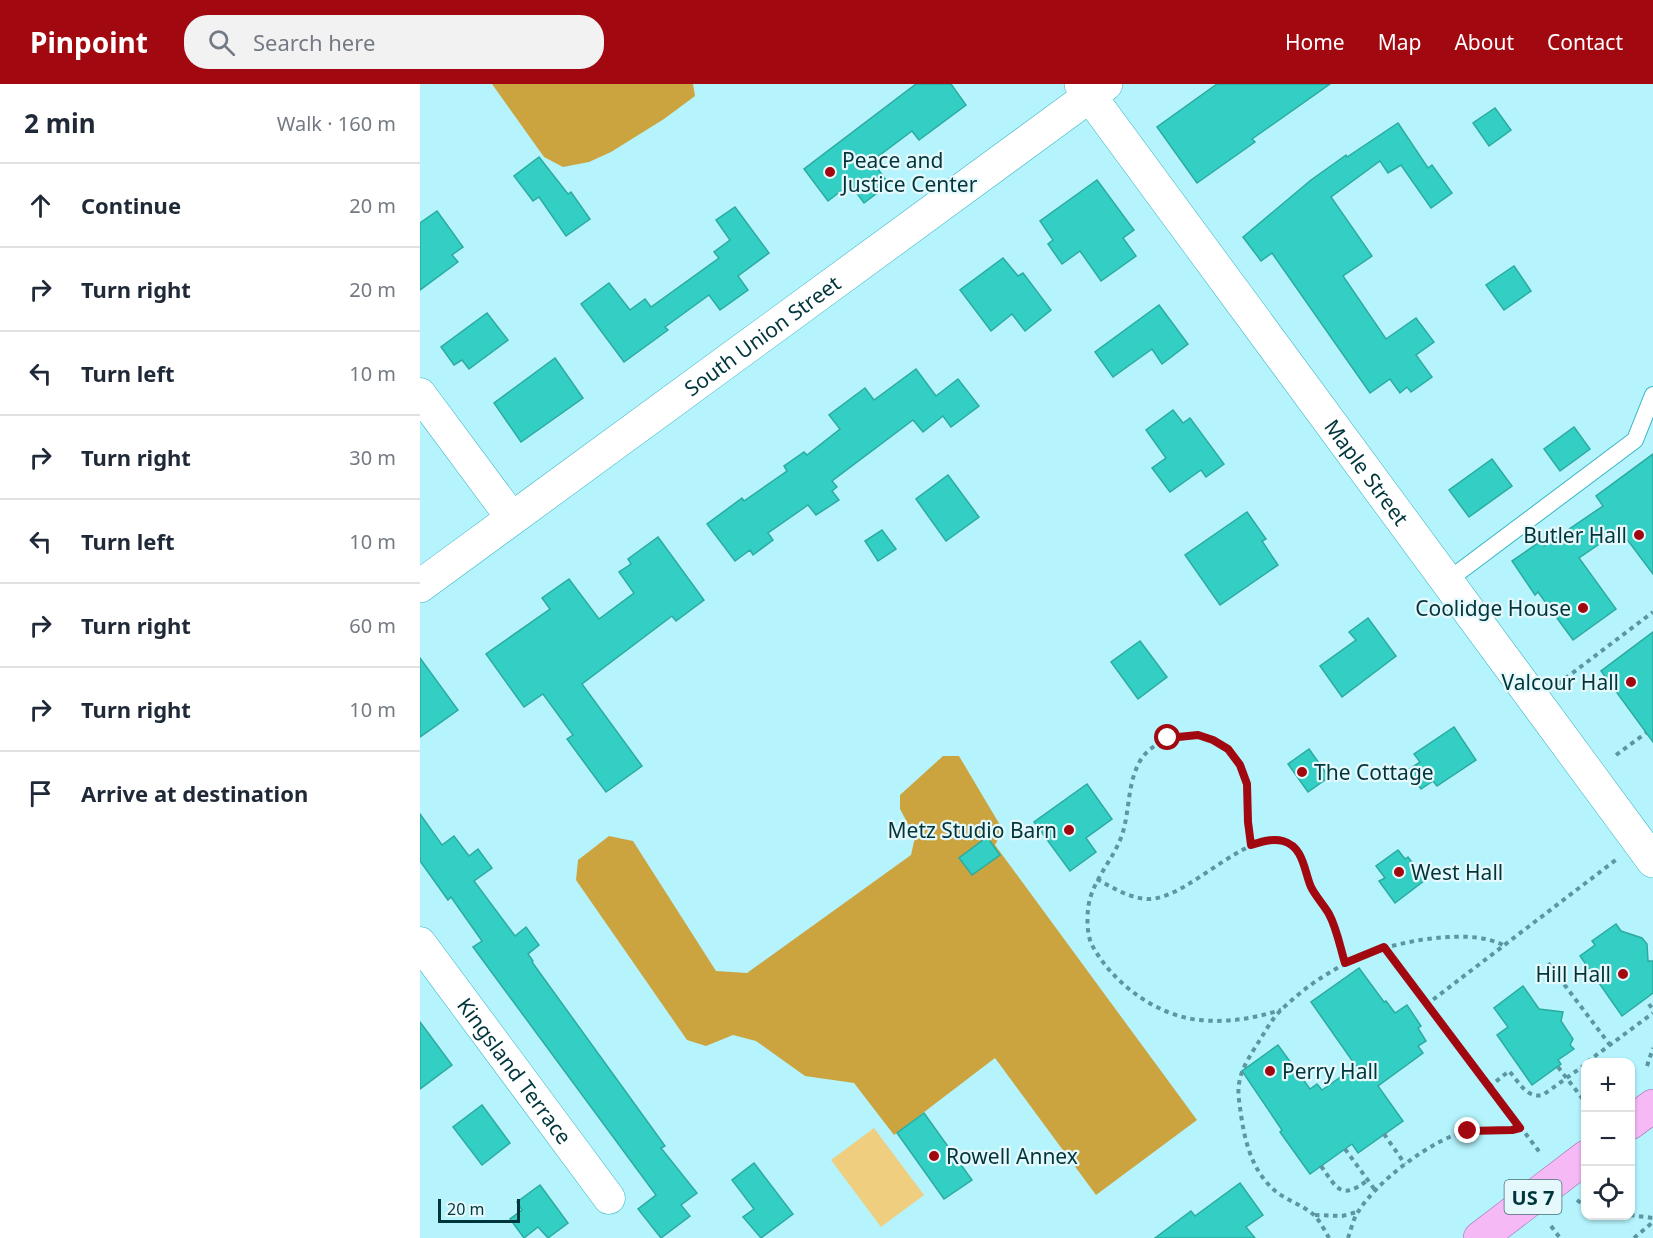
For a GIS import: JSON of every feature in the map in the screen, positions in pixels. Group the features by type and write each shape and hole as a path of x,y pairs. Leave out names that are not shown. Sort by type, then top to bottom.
{"main road":[{"path":"1635,1119 1653,1106"},
{"name":"US 7","path":"1480,1238 1581,1161"}],"street":[{"name":"South Union Street","path":"420,586 1092,88"},
{"name":"Maple Street","path":"1092,88 1447,581 1653,861"},
{"path":"420,393 512,518"},
{"name":"Kingsland Terrace","path":"420,943 609,1198"}],"lane":[{"path":"1447,581 1635,440 1653,395"}],"path":[{"path":"1535,701 1653,612"},
{"path":"1616,755 1646,733"},
{"path":"1251,845 1247,784 1240,765 1228,749 1213,740 1198,735 1168,738 1153,747 1142,759 1133,776 1126,822 1118,847 1097,879 1088,907 1091,944 1109,969 1135,994 1168,1013 1199,1020 1225,1022 1254,1018 1281,1010"},
{"path":"1097,879 1132,897 1149,899 1164,897 1185,888 1251,845 1269,840 1284,841 1293,847 1302,858 1310,884 1334,927 1345,963"},
{"path":"1426,1005 1621,856"},
{"path":"1329,1238 1314,1215 1272,1189 1251,1157 1246,1142 1239,1099 1239,1079 1243,1068 1281,1010 1345,963 1384,947 1420,940 1454,937 1492,940 1503,945"},
{"path":"1384,947 1544,1158"},
{"path":"1548,963 1610,1046"},
{"path":"1593,1058 1653,1011 1648,1004"},
{"path":"1647,1066 1653,1048"},
{"path":"1558,1066 1581,1097"},
{"path":"1489,1087 1509,1071 1529,1094 1536,1097 1543,1095 1581,1067"},
{"path":"1348,1238 1357,1212 1375,1190 1405,1164 1432,1147 1468,1131 1520,1128"},
{"path":"1384,1134 1405,1164"},
{"path":"1346,1149 1375,1190"},
{"path":"1321,1166 1342,1192 1355,1189 1368,1180"},
{"path":"1314,1215 1342,1216 1357,1212"},
{"path":"1635,1216 1653,1220"},
{"path":"1634,1238 1653,1220"},
{"path":"1551,1226 1560,1238"}],"shaded area":[{"path":"492,84 693,84 695,96 664,119 611,152 589,162 563,167 544,157"},
{"path":"943,756 959,756 1003,830 995,845 1197,1120 1096,1195 995,1058 894,1135 854,1083 805,1076 756,1041 733,1035 706,1046 687,1040 576,880 578,860 609,836 633,841 716,971 747,973 911,855 915,837 900,809 900,795"},
{"path":"874,1128 924,1195 881,1227 831,1160"}],"building":[{"path":"916,84 951,84 966,105 919,140 912,131 872,161 889,184 864,203 850,184 828,201 804,169"},
{"path":"1217,84 1330,84 1252,139 1255,142 1197,183 1157,127"},
{"path":"1495,108 1511,130 1489,146 1473,123"},
{"path":"1398,123 1428,168 1432,165 1452,193 1431,208 1401,165 1388,173 1380,161 1331,197 1372,256 1343,276 1386,339 1416,318 1434,342 1416,355 1432,377 1411,392 1407,387 1400,393 1390,379 1370,393 1272,253 1261,261 1243,237 1311,180"},
{"path":"539,157 568,194 571,192 590,219 566,236 539,197 533,201 514,176"},
{"path":"1097,180 1134,230 1123,238 1136,256 1101,281 1080,251 1062,264 1048,244 1053,240 1040,221"},
{"path":"735,207 769,253 738,276 748,290 720,310 709,295 665,327 668,330 624,362 581,304 609,283 630,310 645,299 651,307 719,258 714,252 730,240 716,220"},
{"path":"437,211 463,247 452,255 458,262 420,290 420,223"},
{"path":"1003,258 1018,276 1023,273 1051,310 1025,331 1012,314 991,331 960,290"},
{"path":"1514,266 1531,291 1504,310 1486,285"},
{"path":"1159,305 1188,344 1162,364 1152,349 1113,377 1095,352"},
{"path":"487,313 508,340 469,369 462,360 454,365 441,347"},
{"path":"555,358 583,398 521,442 494,403"},
{"path":"916,369 936,396 958,379 979,406 951,427 943,416 923,432 913,420 832,481 837,487 832,491 839,500 816,515 808,505 768,533 773,540 753,555 750,550 735,561 707,524 742,498 744,501 787,471 784,466 804,452 807,455 840,429 829,415 865,388 874,400"},
{"path":"1173,410 1183,423 1190,418 1224,464 1206,477 1201,470 1170,492 1152,468 1166,458 1146,430"},
{"path":"1574,427 1590,449 1560,471 1544,449"},
{"path":"1653,454 1653,574 1620,530 1579,558 1616,609 1573,640 1538,592 1535,595 1512,561 1541,541 1544,546 1603,506 1596,496"},
{"path":"1492,459 1512,486 1469,517 1449,490"},
{"path":"948,475 979,517 946,541 916,499"},
{"path":"1247,512 1266,539 1262,541 1278,565 1220,605 1185,555"},
{"path":"882,530 896,549 878,561 865,541"},
{"path":"658,537 704,600 676,621 672,616 582,684 642,766 606,792 567,739 573,735 543,694 524,707 486,654 550,609 542,598 569,579 599,619 634,593 619,572 631,564 628,559"},
{"path":"1368,618 1396,656 1342,697 1320,666 1356,640 1349,632"},
{"name":"Valcour Hall","path":"1653,632 1653,742 1601,671"},
{"path":"1140,641 1167,677 1138,699 1111,662"},
{"path":"420,658 458,710 420,737"},
{"path":"1454,727 1476,760 1437,786 1433,781 1421,789 1408,770 1420,762 1414,754"},
{"name":"The Cottage","path":"1309,749 1329,777 1308,792 1288,764"},
{"name":"Metz Studio Barn","path":"1087,784 1112,819 1086,838 1096,852 1070,871 1034,822"},
{"path":"420,814 442,845 454,836 469,856 478,849 492,868 474,881 515,936 526,927 539,945 528,954 532,962 665,1146 661,1148 697,1193 681,1205 690,1216 661,1238 638,1209 656,1195 473,947 482,941 451,897 448,900 420,861"},
{"path":"987,837 1000,855 972,875 959,858"},
{"name":"West Hall","path":"1398,850 1405,859 1408,857 1425,880 1395,903 1379,881 1385,878 1376,866"},
{"name":"Hill Hall","path":"1616,924 1621,931 1642,938 1647,944 1648,961 1653,961 1653,993 1622,1016 1580,956 1595,945 1592,941"},
{"name":"Perry Hall","path":"1359,968 1395,1013 1407,1005 1421,1026 1418,1028 1426,1041 1418,1046 1423,1053 1378,1086 1403,1121 1358,1153 1352,1144 1310,1174 1280,1132 1282,1130 1242,1071 1278,1045 1310,1089 1317,1084 1322,1090 1356,1066 1311,1002"},
{"path":"1523,986 1539,1009 1563,1012 1561,1021 1573,1039 1570,1045 1574,1049 1558,1060 1561,1064 1532,1085 1497,1035 1508,1027 1494,1008"},
{"path":"420,1022 452,1065 420,1089"},
{"path":"482,1105 510,1143 482,1165 453,1127"},
{"name":"Rowell Annex","path":"924,1113 972,1180 944,1199 897,1133"},
{"path":"754,1163 793,1214 761,1238 743,1217 754,1209 732,1180"},
{"path":"1240,1183 1263,1215 1246,1227 1255,1238 1155,1238 1191,1211 1195,1216"},
{"path":"540,1185 568,1223 548,1238 538,1227 524,1238 510,1219 522,1210 517,1202"}],"place":[{"name":"Peace and Justice Center","path":"830,172"},
{"name":"Butler Hall","path":"1639,535"},
{"name":"Coolidge House","path":"1583,608"},
{"name":"Valcour Hall","path":"1631,682"},
{"name":"The Cottage","path":"1302,772"},
{"name":"Metz Studio Barn","path":"1069,830"},
{"name":"West Hall","path":"1399,872"},
{"name":"Hill Hall","path":"1623,974"},
{"name":"Perry Hall","path":"1270,1071"},
{"name":"Rowell Annex","path":"934,1156"}],"route":[{"path":"1168,738 1198,735 1213,740 1228,749 1240,765 1247,784 1251,845 1269,840 1284,841 1293,847 1302,858 1310,884 1328,913 1345,963 1384,947 1520,1128 1468,1131"}]}
